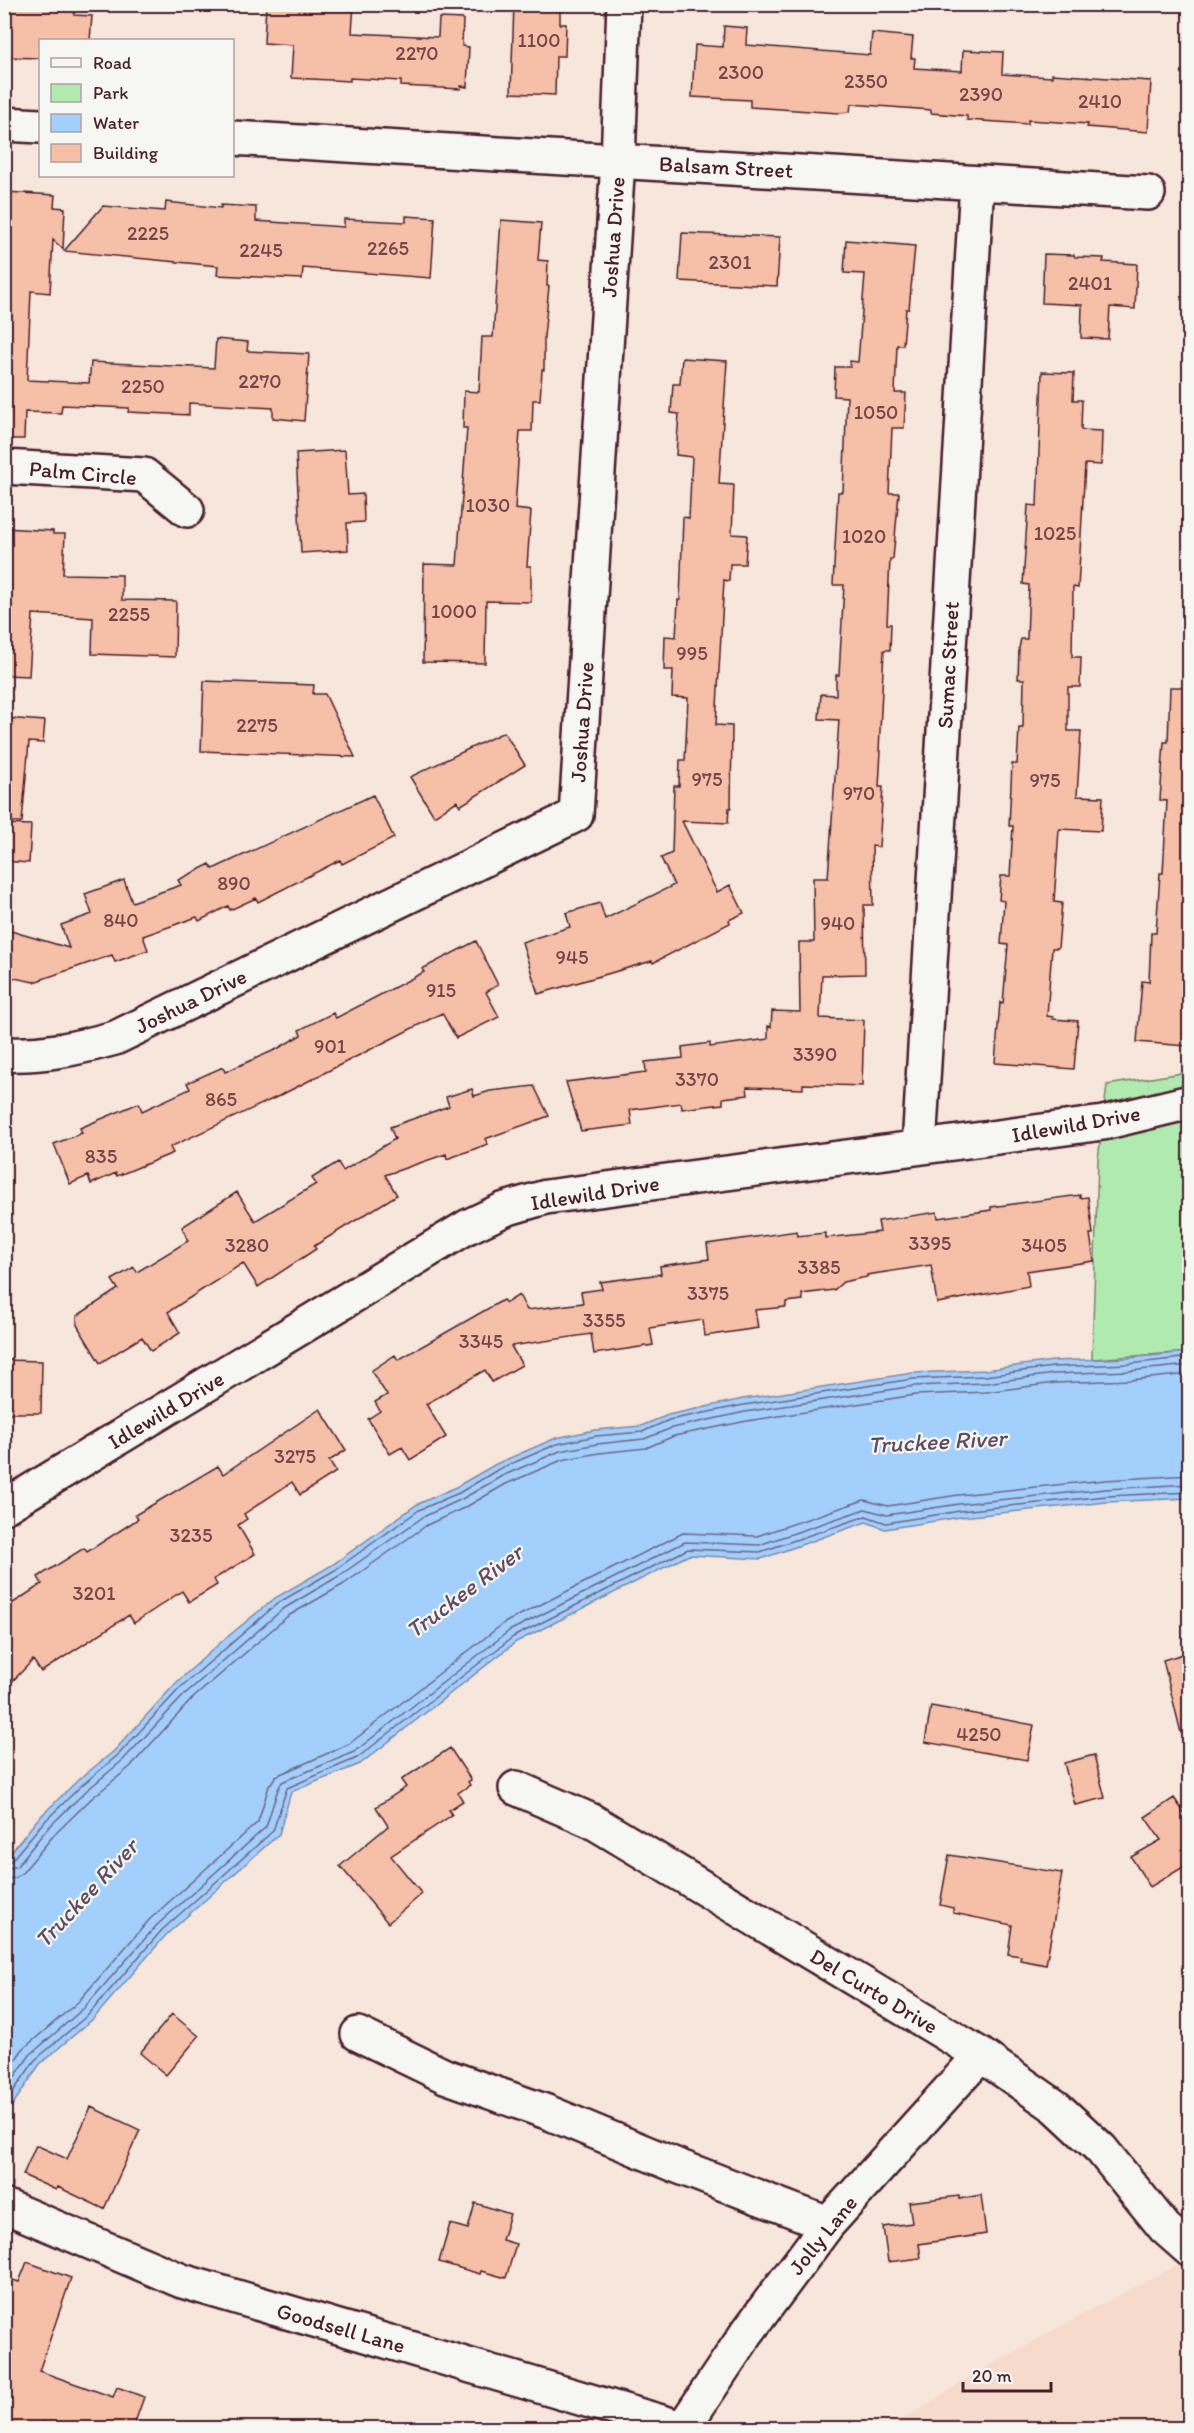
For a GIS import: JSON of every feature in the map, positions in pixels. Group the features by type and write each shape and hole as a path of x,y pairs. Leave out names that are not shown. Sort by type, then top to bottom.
{"street":[{"name":"Joshua Drive","path":"4,1054 25,1055 70,1050 115,1038 576,815 618,161 624,4"},
{"path":"4,124 39,126"},
{"name":"Balsam Street","path":"234,138 1148,193"},
{"name":"Sumac Street","path":"919,1147 977,183"},
{"name":"Palm Circle","path":"4,467 144,475 187,510"},
{"name":"Idlewild Drive","path":"4,1507 467,1227 505,1209 546,1197 1103,1123 1190,1102"},
{"name":"Del Curto Drive","path":"516,1788 592,1821 981,2055 1056,2107 1101,2150 1165,2228 1190,2250"},
{"path":"358,2034 445,2076 548,2112 680,2167 828,2224"},
{"name":"Jolly Lane","path":"683,2428 746,2334 828,2224 981,2055"},
{"name":"Goodsell Lane","path":"8,2207 182,2281 683,2428"}],"shaded area":[{"path":"1184,2262 1189,2266 1189,2428 889,2428 982,2370"}],"green space":[{"path":"1189,1072 1189,1352 1092,1359 1098,1160 1107,1085"}],"water":[{"name":"Truckee River","path":"1189,1352 1189,1498 1107,1502 961,1517 885,1529 866,1522 761,1559 689,1555 516,1642 360,1764 291,1792 279,1834 166,1935 94,2018 40,2064 5,2116 5,1860 36,1821 77,1781 114,1751 176,1683 220,1643 275,1598 332,1565 416,1505 456,1487 496,1464 556,1438 595,1430 641,1426 668,1415 743,1399 913,1373 985,1370 1053,1361 1128,1358"}],"building":[{"path":"4,4 75,4 74,15 92,16 90,39 39,39 39,58 4,57"},
{"path":"266,4 354,4 352,33 438,37 439,18 463,19 462,46 469,47 467,87 461,86 461,89 401,86 401,81 350,78 350,81 291,78 293,45 264,43"},
{"path":"514,4 560,4 560,24 566,24 565,56 556,56 555,95 511,93"},
{"path":"724,26 747,28 746,45 870,55 872,33 913,37 911,58 915,58 914,68 962,71 963,50 1003,52 1002,74 1052,77 1052,74 1151,81 1148,132 1087,127 1088,124 1028,120 1028,124 967,120 967,116 931,113 931,110 851,104 850,112 839,113 750,107 750,100 692,97 695,45 723,47"},
{"path":"5,192 55,195 54,207 65,208 63,249 53,240 50,293 31,291 27,380 89,383 91,362 214,368 216,339 248,342 247,351 309,354 304,421 273,418 273,408 189,403 189,415 128,412 129,408 62,405 61,413 25,412 24,439 4,439"},
{"path":"166,202 221,208 221,205 256,207 256,221 344,227 344,219 406,222 406,216 435,218 431,278 303,268 302,279 217,275 218,266 64,251 103,206 165,211"},
{"path":"501,220 541,223 538,260 548,261 547,286 549,286 544,337 544,370 542,370 540,400 533,400 532,431 520,431 515,509 531,511 527,566 531,566 531,602 486,601 485,663 423,662 424,564 457,565 467,428 463,428 464,391 479,392 482,337 493,337"},
{"path":"682,233 780,237 777,286 679,281"},
{"path":"846,240 915,246 903,345 897,345 895,393 906,393 904,428 892,428 889,493 899,493 893,559 890,559 887,624 891,624 890,650 884,650 879,751 881,751 879,787 883,787 879,847 872,846 873,905 864,905 865,974 822,975 820,1018 864,1020 862,1086 803,1084 803,1089 747,1087 748,1095 723,1098 723,1104 682,1109 681,1103 630,1110 632,1125 581,1131 566,1082 646,1072 645,1062 683,1058 682,1047 710,1043 710,1047 768,1039 768,1026 771,1027 772,1011 800,1012 799,942 814,942 813,878 828,878 839,720 819,719 821,694 836,695 844,585 833,585 838,492 843,492 847,397 834,396 835,367 850,367 850,361 858,362 865,274 844,273"},
{"path":"1044,254 1104,258 1103,262 1137,264 1135,309 1110,307 1108,339 1081,338 1082,305 1042,303"},
{"path":"682,358 727,361 719,484 734,485 732,534 747,535 745,564 730,564 729,581 724,580 716,725 732,726 731,808 729,808 728,823 682,821 717,892 730,885 744,913 729,920 730,923 653,963 652,961 538,994 522,942 570,927 566,913 600,903 605,919 674,885 661,858 672,853 674,786 679,786 680,760 685,760 688,698 672,697 673,670 664,670 665,636 676,637 678,600 680,600 683,517 689,518 692,457 676,455 679,414 671,413 673,384 680,384"},
{"path":"1042,372 1074,373 1073,400 1082,400 1081,430 1102,431 1101,465 1085,464 1078,588 1073,587 1072,657 1081,657 1080,687 1068,687 1068,731 1081,731 1077,796 1103,797 1101,831 1059,829 1054,902 1062,903 1058,948 1052,948 1047,1016 1053,1019 1078,1021 1074,1069 995,1063 1008,945 1001,944 1004,901 999,900 1001,876 1010,876 1013,826 1009,826 1012,764 1017,764 1019,728 1023,728 1024,679 1018,679 1019,648 1021,639 1027,639 1029,585 1023,584 1028,505 1037,506"},
{"path":"345,450 348,495 363,494 364,522 347,523 348,550 301,553 296,453"},
{"path":"4,528 53,531 53,534 65,534 63,574 122,575 122,600 176,601 175,657 92,654 93,618 33,614 29,676 4,675"},
{"path":"204,681 314,685 313,694 325,694 355,757 201,751"},
{"path":"1170,687 1190,687 1190,1012 1187,1046 1137,1042 1142,981 1149,982 1151,933 1156,933 1160,873 1163,873 1167,801 1160,800 1164,742 1168,742"},
{"path":"4,718 45,721 43,743 29,742 22,822 4,822"},
{"path":"504,732 525,765 460,806 457,801 434,816 410,777"},
{"path":"373,795 394,838 342,864 340,860 258,902 256,898 230,910 228,906 199,921 197,917 143,936 148,950 115,962 112,955 34,982 4,976 4,929 69,948 61,925 92,914 85,894 124,880 132,902 181,885 178,880 210,864 213,869"},
{"path":"4,824 31,825 29,863 4,861"},
{"path":"476,941 498,985 486,992 499,1017 456,1038 442,1013 279,1096 170,1147 173,1153 91,1184 88,1176 70,1184 54,1144 82,1133 80,1128 139,1103 142,1111 190,1089 187,1083 223,1067 225,1072 277,1049 301,1035 299,1030 333,1013 336,1018 424,972 422,969"},
{"path":"534,1086 549,1116 485,1139 488,1144 447,1159 446,1154 385,1175 397,1195 314,1246 316,1249 258,1287 243,1263 168,1312 180,1333 151,1351 142,1337 100,1363 77,1325 77,1316 118,1289 112,1280 134,1267 137,1272 188,1241 182,1227 237,1192 255,1221 316,1184 312,1178 338,1162 343,1171 395,1139 390,1127 449,1106 446,1097 472,1089 474,1096 490,1091"},
{"path":"1080,1195 1080,1198 1088,1197 1094,1261 1027,1271 1029,1286 937,1303 931,1265 867,1275 867,1277 843,1282 834,1290 802,1294 803,1300 786,1302 786,1307 755,1310 758,1328 705,1336 703,1320 650,1328 653,1345 594,1354 591,1334 511,1346 522,1365 492,1382 485,1370 426,1404 446,1437 410,1460 402,1447 390,1454 368,1419 380,1411 375,1402 387,1395 371,1371 395,1355 398,1360 503,1300 506,1303 519,1295 527,1310 583,1303 581,1292 602,1289 600,1282 661,1274 660,1266 709,1259 707,1244 797,1231 797,1236 825,1233 825,1238 880,1232 878,1221 937,1212 938,1218 991,1210 991,1207"},
{"path":"4,1360 42,1361 41,1413 4,1413"},
{"path":"320,1409 346,1450 329,1461 336,1472 300,1495 292,1482 244,1514 247,1519 238,1525 255,1554 214,1579 217,1585 189,1602 182,1591 134,1623 129,1615 41,1672 33,1660 4,1690 4,1609 42,1584 38,1577 84,1548 87,1552 138,1519 135,1515 218,1466 223,1474"},
{"path":"1190,1652 1190,1732 1181,1733 1163,1660"},
{"path":"931,1706 1034,1725 1027,1760 925,1742"},
{"path":"450,1748 471,1780 468,1782 470,1785 458,1793 463,1801 449,1810 452,1815 391,1856 422,1894 388,1923 340,1866 388,1826 376,1807 406,1787 401,1780"},
{"path":"1094,1755 1105,1798 1075,1805 1064,1763"},
{"path":"1174,1798 1190,1821 1190,1863 1150,1887 1131,1857 1161,1840 1145,1817"},
{"path":"949,1855 1062,1873 1046,1965 1020,1960 1021,1956 1008,1954 1012,1925 953,1913 953,1908 940,1905"},
{"path":"172,2014 199,2036 166,2075 140,2053"},
{"path":"91,2107 140,2130 104,2209 58,2187 56,2190 23,2175 36,2145 67,2159"},
{"path":"981,2195 986,2234 919,2244 921,2258 888,2262 883,2227 912,2223 909,2202 959,2196 959,2199"},
{"path":"475,2203 510,2214 502,2240 516,2244 506,2278 481,2271 480,2274 439,2262 450,2224 468,2229"},
{"path":"27,2262 71,2278 39,2371 113,2397 117,2387 144,2397 133,2428 61,2428 43,2422 41,2428 26,2428 4,2421 4,2277 19,2282"}]}
